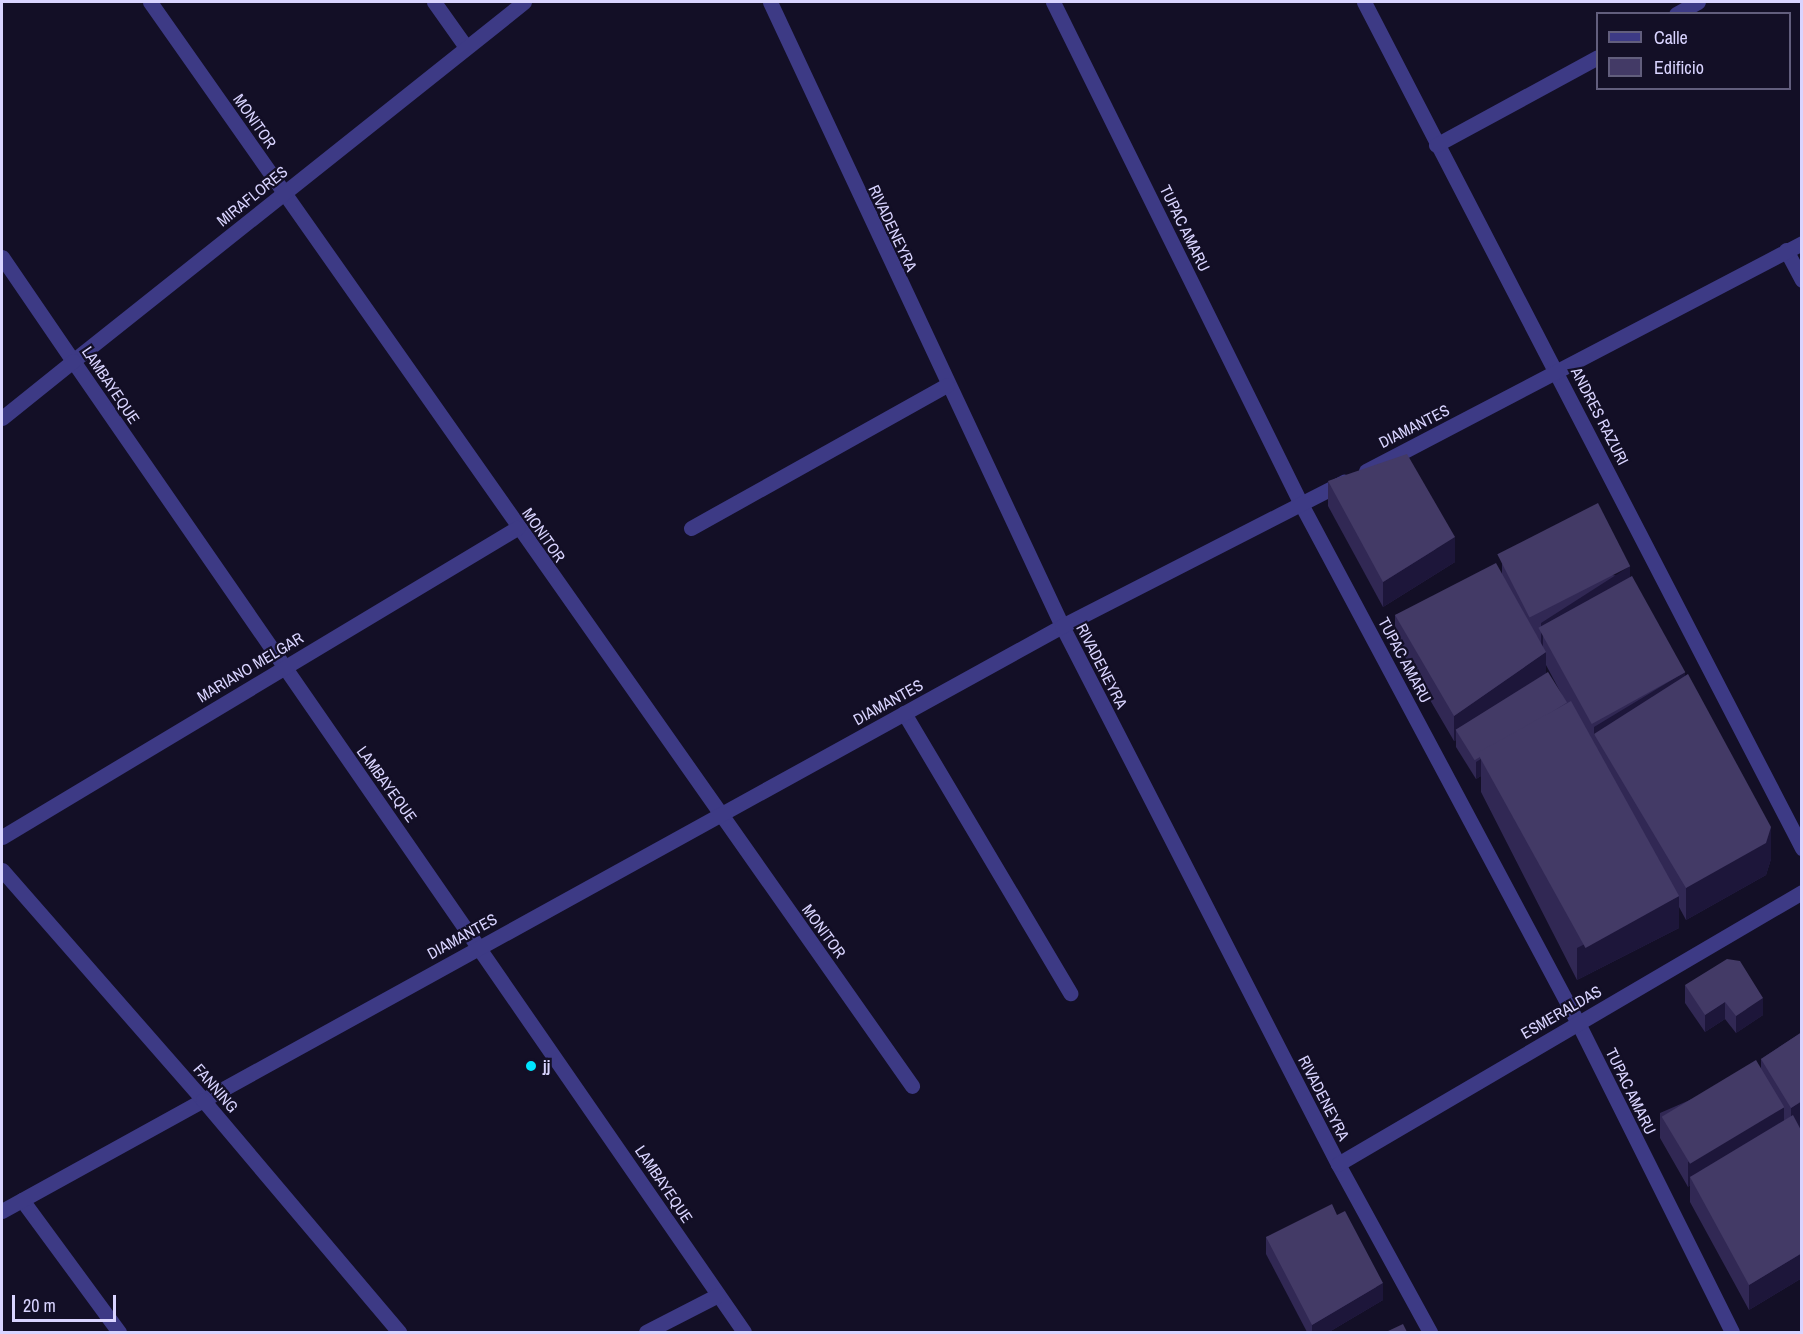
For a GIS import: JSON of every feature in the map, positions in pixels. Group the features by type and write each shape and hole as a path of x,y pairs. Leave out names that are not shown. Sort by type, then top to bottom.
{"street":[{"name":"MONITOR","path":"150,2 719,816 912,1086"},
{"path":"434,2 466,47"},
{"name":"MIRAFLORES","path":"2,418 524,2"},
{"name":"RIVADENEYRA","path":"770,2 1062,626 1338,1164 1430,1332"},
{"name":"TUPAC AMARU","path":"1053,2 1301,504 1578,1023 1732,1332"},
{"name":"ANDRES RAZURI","path":"1364,2 1436,145 1557,372 1802,848"},
{"path":"1680,12 1698,2"},
{"path":"1436,145 1596,58"},
{"name":"DIAMANTES","path":"2,1211 1062,626 1557,372 1802,243"},
{"path":"1786,250 1802,280"},
{"name":"LAMBAYEQUE","path":"2,256 282,669 481,947 744,1332"},
{"path":"691,528 948,385"},
{"name":"MARIANO MELGAR","path":"2,837 517,528"},
{"path":"904,713 1071,993"},
{"name":"FANNING","path":"2,870 203,1100 399,1332"},
{"name":"ESMERALDAS","path":"1338,1164 1802,892"},
{"path":"22,1200 119,1332"},
{"path":"646,1332 717,1294"}],"building":[{"path":"1407,454 1455,537 1383,582 1328,481"},
{"path":"1598,503 1630,566 1530,618 1497,554"},
{"path":"1496,563 1546,652 1454,716 1395,615"},
{"path":"1632,576 1685,672 1592,724 1538,628"},
{"path":"1548,672 1567,703 1475,760 1456,730"},
{"path":"1688,674 1771,827 1766,843 1686,888 1594,734"},
{"path":"1571,701 1679,896 1586,948 1477,753"},
{"path":"1727,959 1740,961 1763,998 1736,1016 1725,1002 1705,1015 1685,985"},
{"path":"1802,1032 1802,1101 1791,1108 1761,1059"},
{"path":"1756,1060 1784,1107 1690,1164 1662,1117"},
{"path":"1793,1115 1802,1132 1802,1253 1749,1285 1690,1177"},
{"path":"1332,1204 1337,1215 1345,1211 1383,1283 1312,1325 1266,1237"},
{"path":"1403,1324 1407,1332 1386,1332"}],"place":[{"name":"jj","path":"531,1066"}]}
